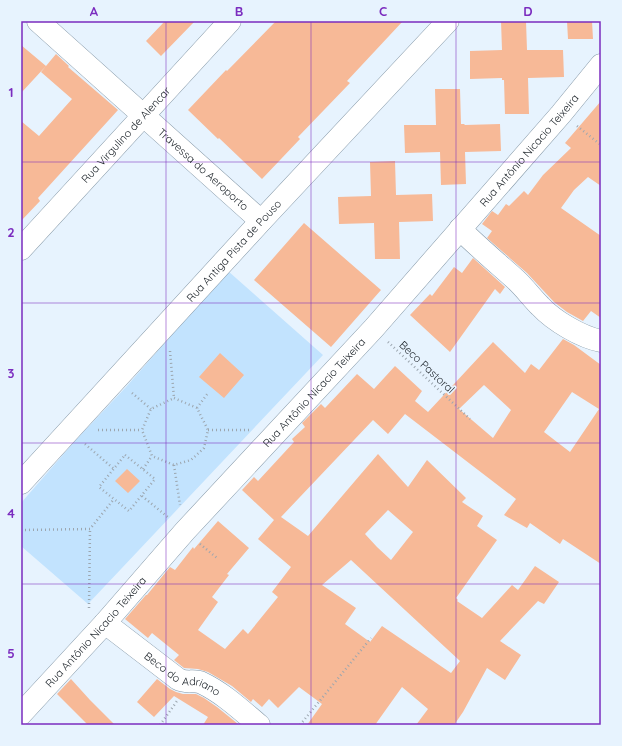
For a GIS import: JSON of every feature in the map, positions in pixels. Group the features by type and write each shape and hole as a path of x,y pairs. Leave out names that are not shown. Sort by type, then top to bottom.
{"street":[{"name":"Travessa do Aeroporto","path":"38,21 261,221"},
{"name":"Rua Virgulino de Alencar","path":"21,249 230,21"},
{"name":"Rua Antiga Pista de Pouso","path":"21,482 261,221 448,21"},
{"name":"Rua Antônio Nicacio Teixeira","path":"21,714 105,623 185,531 374,328 561,114 601,65"},
{"path":"460,229 479,248 516,280 541,308 565,326 590,339 601,341"},
{"name":"Beco do Adriano","path":"105,623 178,679 183,682 200,682 213,689 259,725"}],"path":[{"path":"561,114 601,144"},
{"path":"168,322 174,398"},
{"name":"Beco Pastoral","path":"374,328 470,419"},
{"path":"197,408 208,393"},
{"path":"174,398 197,408 208,430 204,448 191,460 174,465 152,456 142,430 151,409 174,398"},
{"path":"69,430 142,430"},
{"path":"69,430 114,469"},
{"path":"208,430 278,430"},
{"path":"125,455 143,469 155,479 129,511 99,487 125,455"},
{"path":"143,469 152,456"},
{"path":"174,465 185,531"},
{"path":"142,496 185,531"},
{"path":"90,608 90,529 114,499"},
{"path":"21,530 90,529"},
{"path":"300,725 371,638"},
{"path":"160,725 173,708 189,682"}],"shaded area":[{"path":"228,271 323,355 88,604 21,546 21,503"}],"building":[{"path":"165,21 195,21 161,56 146,41"},
{"path":"276,21 403,21 347,81 350,83 298,137 300,139 262,179 188,110"},
{"path":"501,21 526,21 527,50 563,50 564,77 528,78 529,114 505,114 504,80 502,80 502,78 470,79 470,51 502,50"},
{"path":"567,21 592,21 593,39 568,39"},
{"path":"21,45 46,66 21,93"},
{"path":"56,54 69,66 68,67 118,110 38,198 40,201 21,221 21,121 39,136 72,99 41,72"},
{"path":"435,89 460,89 461,124 500,124 501,151 465,152 466,184 441,185 440,152 405,153 404,125 436,125"},
{"path":"601,101 601,186 588,177 574,190 561,208 601,236 601,318 591,311 583,321 567,312 554,302 527,273 487,238 492,231 482,224 492,211 498,215 506,204 509,206 524,191 528,195 543,175 571,148 565,143"},
{"path":"395,161 396,195 432,194 433,221 399,222 400,259 375,259 374,223 339,224 338,197 371,196 370,162"},
{"path":"304,223 381,290 331,347 254,280"},
{"path":"473,258 505,287 500,294 495,289 450,352 410,315 430,294 432,296 454,267 462,273"},
{"path":"563,339 574,345 601,365 601,564 563,539 560,544 530,523 527,528 504,515 516,499 405,414 388,434 373,420 281,517 308,536 378,454 408,487 427,460 466,498 462,502 483,516 477,526 497,540 456,598 458,600 457,601 482,618 512,585 518,590 535,566 559,582 544,604 538,601 500,641 521,655 505,680 487,668 463,712 454,725 416,725 428,709 402,687 375,725 307,725 322,704 299,687 278,708 269,699 262,707 253,699 251,702 232,686 208,672 198,669 184,668 174,660 179,655 152,633 148,638 125,619 170,567 175,570 193,547 194,549 218,521 249,548 227,574 229,575 212,597 218,602 198,630 225,649 243,629 248,634 278,597 272,592 291,567 258,539 274,520 242,490 254,477 258,481 294,442 292,439 305,427 302,423 321,404 325,408 357,374 374,389 395,366 422,391 415,401 428,412 493,342 525,373 531,364 539,370","holes":["484,385 511,410 493,438 459,409","572,392 599,409 570,452 544,432","388,510 413,532 391,560 365,534","351,560 460,661 451,673 382,626 370,642 345,624 356,608 322,585"]},
{"path":"220,353 244,375 224,398 199,377"},
{"path":"127,469 140,481 128,493 115,481"},
{"path":"71,679 115,725 88,725 57,694"},
{"path":"157,679 176,692 183,694 196,694 204,698 238,724 203,725 208,717 174,696 154,717 137,702"}]}
